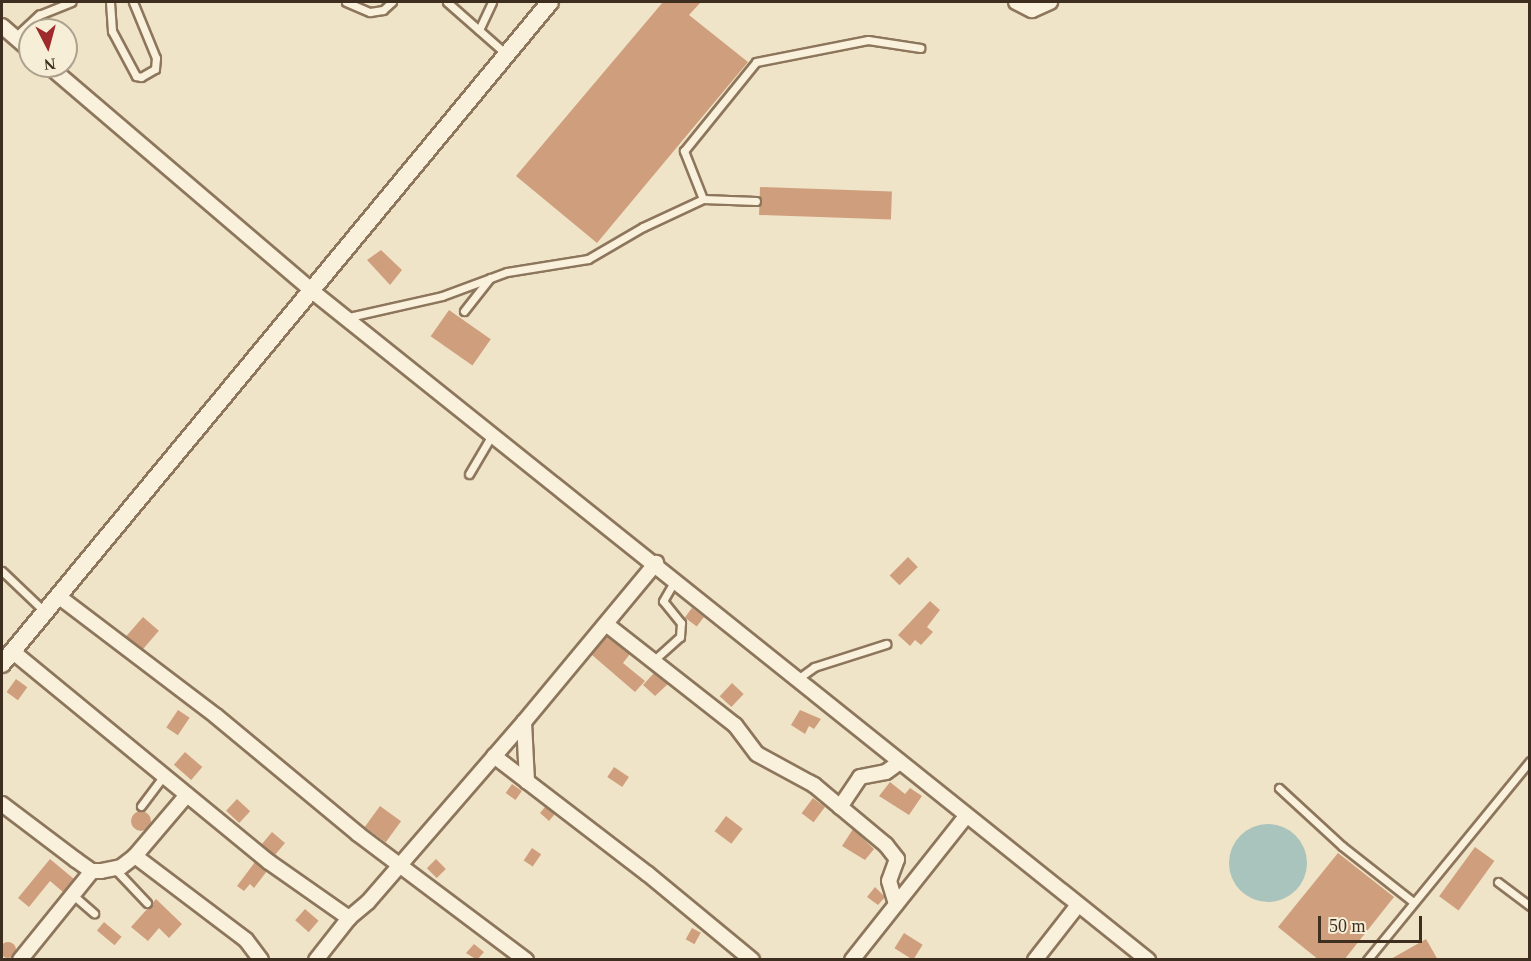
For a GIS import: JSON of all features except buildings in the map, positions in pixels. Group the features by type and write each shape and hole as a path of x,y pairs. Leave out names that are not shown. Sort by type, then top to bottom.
{"street":[{"path":"349,918 269,862 164,776 7,657 550,2"},
{"path":"1016,2 1032,10 1050,2"},
{"path":"2,26 18,40"},
{"path":"63,78 312,291 349,317 799,678 966,816 1149,960"},
{"path":"316,960 349,918 368,902 397,864 524,722 656,563"},
{"path":"58,596 216,716 397,864 526,960"},
{"path":"606,624 735,725 757,754 787,767 840,807 895,854 897,863 889,881 897,904"},
{"path":"524,722 527,782"},
{"path":"494,756 752,960"},
{"path":"840,807 860,777 886,772 900,762"},
{"path":"20,960 92,871 114,868 135,856 188,795"},
{"path":"2,804 92,871"},
{"path":"852,960 966,816"},
{"path":"135,856 246,939 261,960"},
{"path":"1035,960 1078,906"}],"lane":[{"path":"15,37 39,15 71,2"},
{"path":"110,2 112,32 136,76 141,76 155,69 156,58 133,2"},
{"path":"346,2 370,12 382,10 392,2"},
{"path":"447,2 506,54"},
{"path":"479,30 492,2"},
{"path":"703,199 684,151 756,62 868,40 920,48"},
{"path":"349,317 442,296 492,277 588,259 643,227 703,199 756,201"},
{"path":"464,311 492,277"},
{"path":"470,474 494,433"},
{"path":"2,571 45,612"},
{"path":"653,661 680,637 681,623 663,601 676,579"},
{"path":"799,678 814,667 886,644"},
{"path":"1367,960 1412,901 1530,761"},
{"path":"141,806 164,776"},
{"path":"1279,788 1342,846 1412,901"},
{"path":"114,868 147,903"},
{"path":"1498,882 1530,906"},
{"path":"73,895 94,913"}],"water":[{"path":"1260,824 1276,824 1290,830 1301,841 1307,855 1307,871 1301,885 1290,896 1276,902 1260,902 1246,896 1235,885 1229,871 1229,855 1235,841 1246,830"}]}
